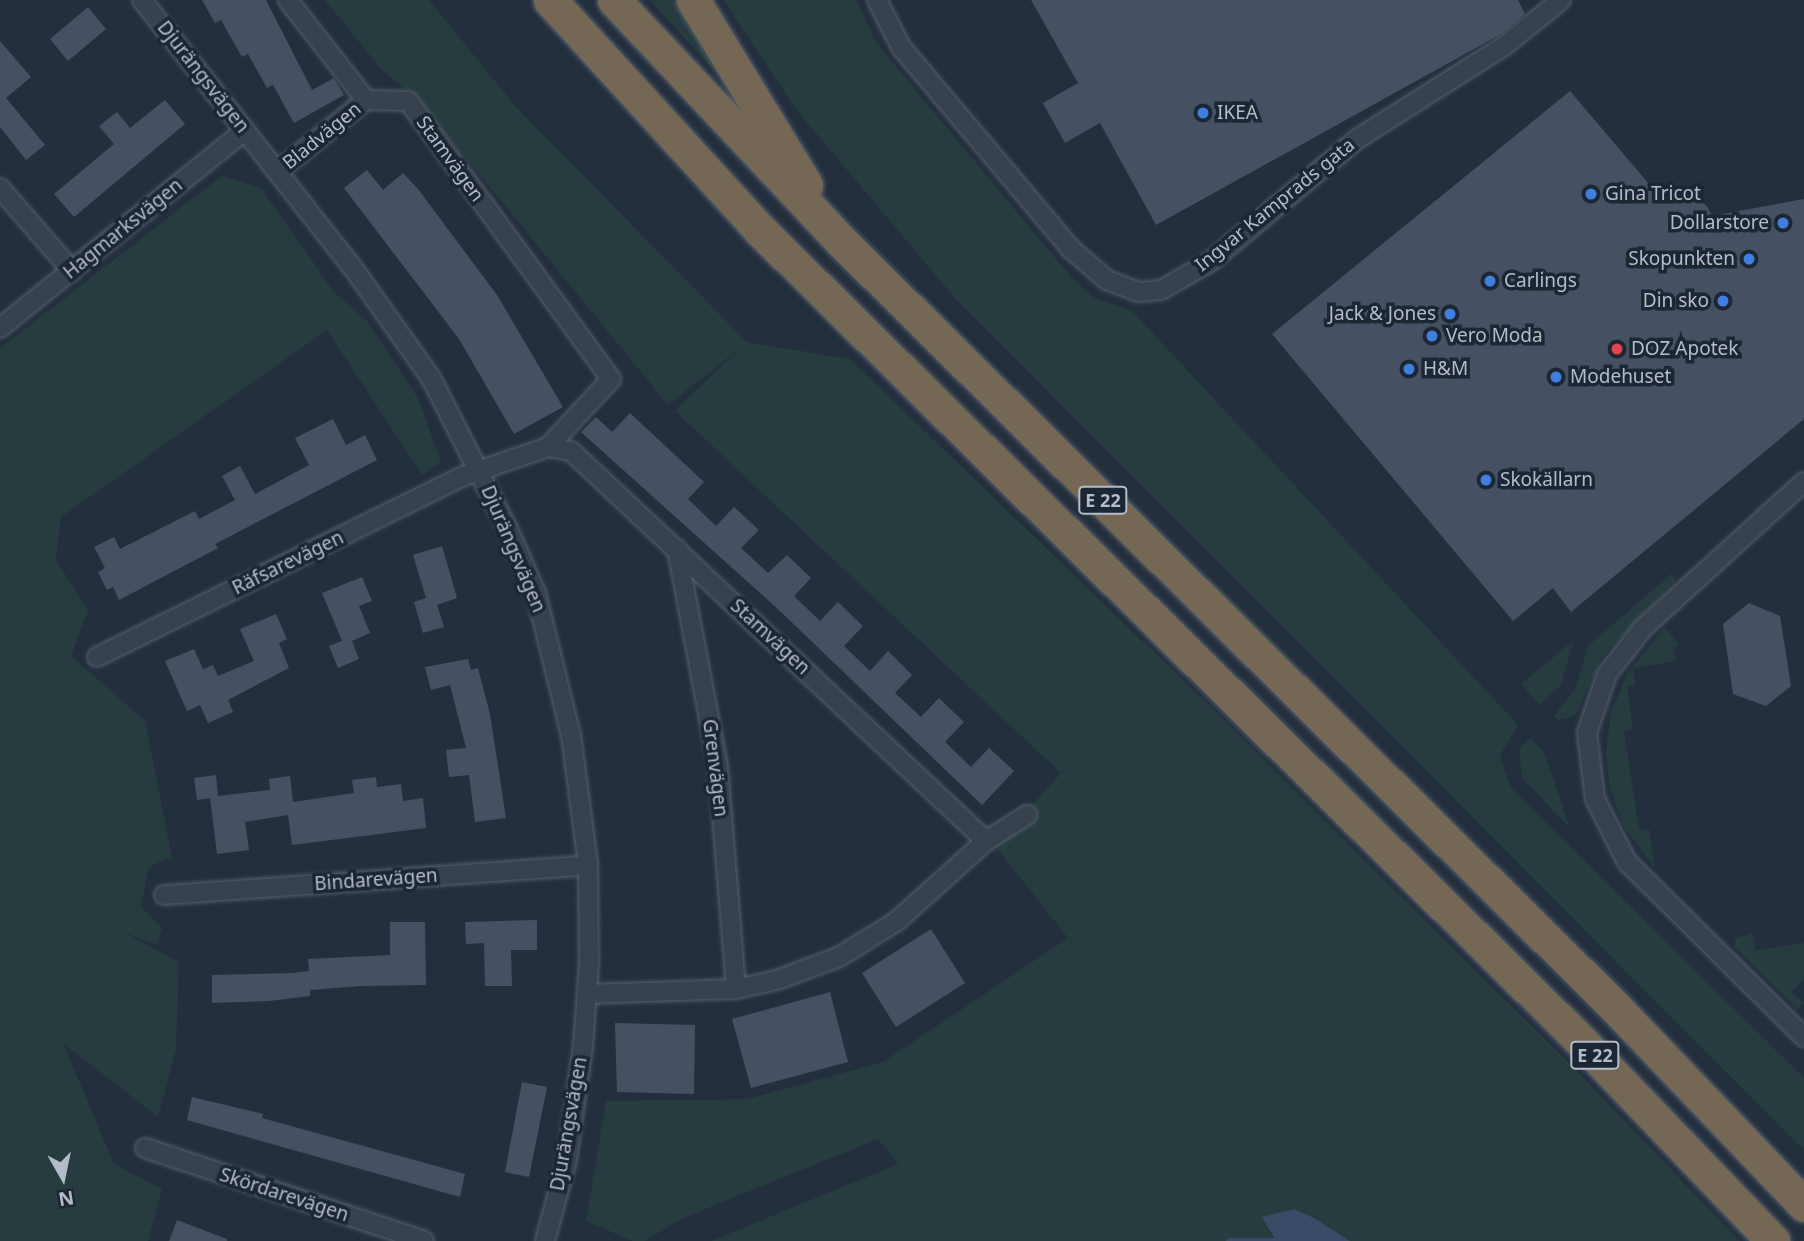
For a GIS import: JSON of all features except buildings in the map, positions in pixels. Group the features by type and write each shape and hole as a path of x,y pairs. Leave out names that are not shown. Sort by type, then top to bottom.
{"highway":[{"name":"E 22","path":"550,0 759,229 1576,1035 1773,1241"},
{"name":"E 22","path":"614,0 843,243 1617,1009 1804,1205"},
{"path":"693,0 843,243"}],"street":[{"name":"Djurängsvägen","path":"142,0 353,268 430,378 480,472 536,593 556,664 571,735 589,865 587,994 567,1160 545,1241"},
{"name":"Bladvägen","path":"277,172 366,100 288,0"},
{"name":"Ingvar Kamprads gata","path":"877,0 901,47 1072,250 1107,280 1139,292 1161,290 1210,262 1357,139 1504,46 1561,0"},
{"name":"Stamvägen","path":"366,100 408,101 611,379 548,447 480,472"},
{"name":"Hagmarksvägen","path":"0,328 245,130"},
{"path":"0,188 72,271"},
{"name":"Stamvägen","path":"548,447 570,451 986,841"},
{"name":"Räfsarevägen","path":"97,657 480,472"},
{"path":"1804,482 1643,628 1607,674 1587,733 1595,799 1627,862 1804,1037"},
{"name":"Grenvägen","path":"677,549 718,765 736,989"},
{"path":"587,994 736,989 777,980 839,957 897,921 986,841 1027,815"},
{"name":"Bindarevägen","path":"164,895 589,865"},
{"name":"Skördarevägen","path":"145,1148 424,1241"}],"green space":[{"path":"325,0 429,0 515,106 747,342 850,359 1208,704 1577,1071 1740,1241 1350,1241 1294,1209 1269,1232 1276,1241 711,1241 898,1164 878,1139 681,1219 645,1241 633,1241 586,1221 606,1101 747,1099 883,1062 1068,938 995,846 1061,773 675,411 739,349 668,405 420,102 381,69"},
{"path":"650,0 675,0 717,74"},
{"path":"723,0 857,0 875,41 1073,279 1093,297 1132,311 1518,725 1500,755 1510,787 1804,1078 1804,1150 954,297 799,113"},
{"path":"222,176 261,188 334,292 367,321 418,398 441,462 422,475 327,330 61,517 56,560 88,610 71,656 145,721 172,858 149,866 141,906 162,929 157,945 121,931 179,962 176,1049 158,1117 63,1043 114,1164 162,1189 148,1241 0,1241 0,348"},
{"path":"1671,574 1676,580 1603,656 1575,716 1558,720 1554,716 1576,688 1588,646"},
{"path":"1665,627 1679,644 1674,648 1676,661 1633,668 1635,685 1627,686 1633,729 1624,731 1639,830 1649,829 1655,869 1623,825 1610,788 1606,753 1611,713 1626,675"},
{"path":"1574,640 1561,685 1539,705 1521,684"},
{"path":"1530,738 1544,752 1570,828 1522,778 1519,749"},
{"path":"1753,933 1756,950 1804,943 1804,979 1791,992 1804,1003 1797,1009 1735,947 1735,938"}],"water":[{"path":"1294,1209 1314,1218 1350,1241 1276,1241 1262,1217"}],"waterway":[{"path":"1229,1241 1276,1241"}],"place":[{"name":"IKEA","path":"1203,113"},
{"name":"Gina Tricot","path":"1591,194"},
{"name":"Dollarstore","path":"1783,223"},
{"name":"Skopunkten","path":"1749,259"},
{"name":"Carlings","path":"1490,281"},
{"name":"Din sko","path":"1723,301"},
{"name":"Jack & Jones","path":"1450,314"},
{"name":"Vero Moda","path":"1432,336"},
{"name":"DOZ Apotek","path":"1617,349"},
{"name":"H&M","path":"1409,369"},
{"name":"Modehuset","path":"1556,377"},
{"name":"Skokällarn","path":"1486,480"}]}
